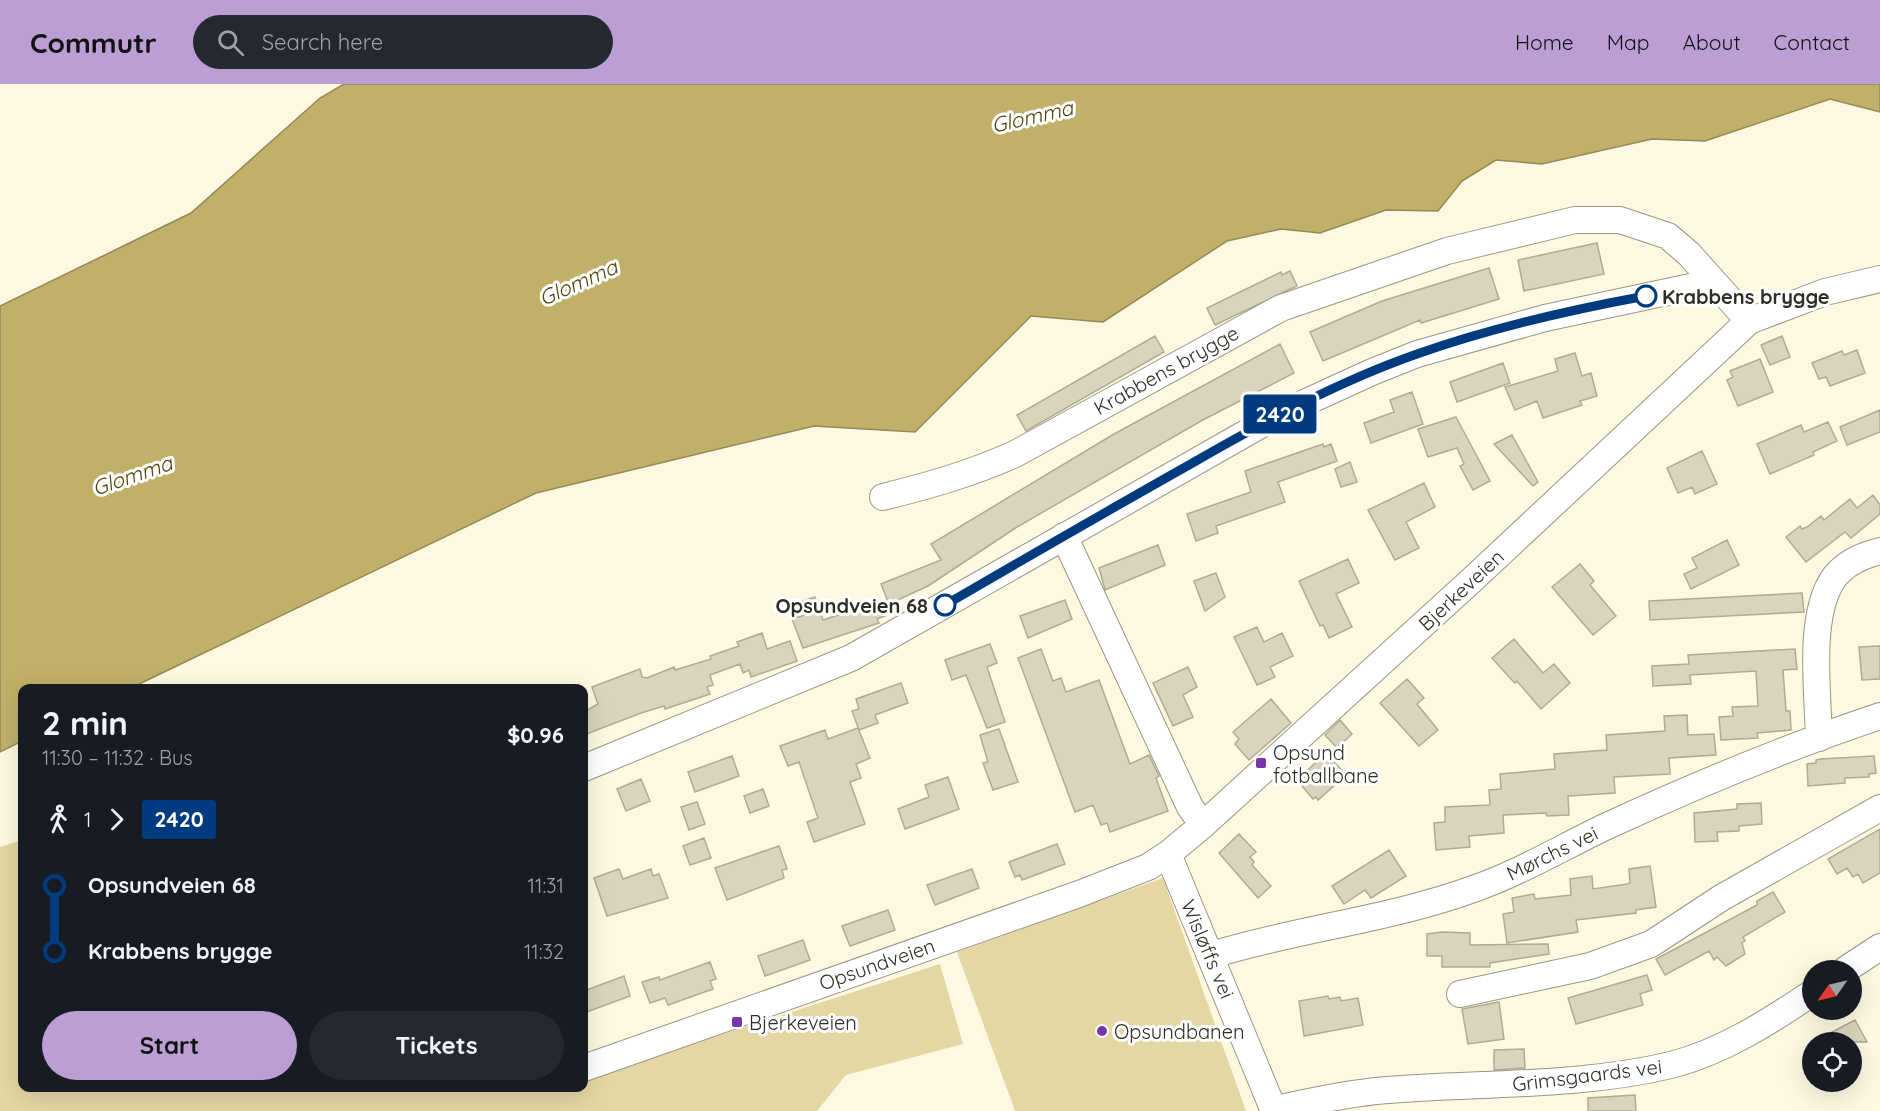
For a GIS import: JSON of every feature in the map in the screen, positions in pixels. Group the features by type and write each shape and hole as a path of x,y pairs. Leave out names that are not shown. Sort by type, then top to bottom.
{"street":[{"name":"Krabbens brygge","path":"883,497 955,479 1015,454 1281,308 1447,251 1575,220 1620,220 1646,226 1668,236 1689,254 1714,282"},
{"path":"588,766 851,658 1278,415 1406,359 1545,318 1714,282 1749,321 1825,292 1880,279"},
{"name":"Bjerkeveien","path":"1168,854 1203,825 1473,579 1749,321"},
{"path":"1064,536 1190,807 1203,825"},
{"path":"1819,738 1817,635 1827,590 1839,572 1848,564 1880,551"},
{"name":"Mørchs vei","path":"1212,955 1256,942 1392,914 1477,888 1684,791 1880,716"},
{"path":"1460,994 1590,966 1651,944 1721,898 1880,808"},
{"name":"Wisløffs vei","path":"1168,854 1212,955 1274,1110"},
{"name":"Opsundveien","path":"588,1067 1079,894 1148,867 1168,854"},
{"path":"1860,960 1880,947"},
{"name":"Grimsgaards vei","path":"1274,1110 1328,1097 1377,1091 1562,1082 1671,1065 1739,1038 1802,999"}],"shaded area":[{"path":"18,841 18,1092 588,1092 588,1078 940,964 963,1044 846,1075 817,1111 0,1111 0,847"},
{"name":"Opsundbanen","path":"1163,878 1246,1111 1015,1111 957,952"}],"water":[{"name":"Glomma","path":"344,84 1880,84 1880,112 1830,99 1705,141 1652,139 1542,164 1496,160 1462,181 1438,211 1386,210 1320,233 1281,229 1227,241 1103,322 1031,316 915,432 814,426 536,493 139,684 18,684 18,743 0,752 0,306 191,213 320,98"}],"building":[{"path":"1597,243 1604,274 1524,291 1518,260"},
{"path":"1489,268 1499,299 1421,323 1420,320 1323,361 1310,332 1382,301"},
{"path":"1290,271 1297,286 1215,325 1207,308 1281,272 1282,275"},
{"path":"1155,336 1164,352 1026,431 1017,415"},
{"path":"1782,336 1790,357 1770,365 1761,345"},
{"path":"1280,344 1294,373 1201,421 1017,527 928,586 889,604 881,584 941,560 931,544 1114,434"},
{"path":"1857,350 1865,373 1830,386 1826,377 1819,379 1812,363 1842,351 1844,355"},
{"path":"1575,353 1582,376 1591,373 1597,396 1580,401 1582,405 1543,418 1537,401 1515,410 1505,387 1558,371 1555,359"},
{"path":"1760,359 1773,392 1738,406 1727,380 1733,377 1730,371"},
{"path":"1503,363 1510,383 1457,402 1450,382"},
{"path":"1412,392 1423,424 1371,443 1364,423 1394,412 1390,400"},
{"path":"1880,410 1880,432 1847,445 1840,427"},
{"path":"1456,417 1490,481 1473,490 1460,466 1464,464 1457,448 1428,457 1418,429"},
{"path":"1828,422 1837,441 1813,452 1814,455 1770,474 1757,444 1801,425 1804,432"},
{"path":"1512,435 1538,482 1533,486 1494,444"},
{"path":"1323,444 1324,447 1331,444 1337,461 1278,482 1285,502 1216,526 1218,533 1196,541 1187,514 1251,492 1245,471"},
{"path":"1702,451 1717,484 1695,494 1692,487 1678,493 1667,468"},
{"path":"1350,462 1357,482 1341,487 1335,469"},
{"path":"1424,483 1435,507 1406,522 1419,548 1395,560 1368,510"},
{"path":"1873,495 1880,505 1880,514 1851,538 1845,532 1806,562 1786,537 1800,526 1802,529 1807,527 1821,516 1824,520 1850,499 1857,508"},
{"path":"1727,540 1739,565 1691,589 1684,574 1697,568 1692,558"},
{"path":"1158,545 1165,565 1105,590 1099,568"},
{"path":"1348,559 1359,583 1336,594 1352,627 1329,638 1323,625 1320,626 1299,581"},
{"path":"1580,564 1594,581 1590,585 1616,616 1593,635 1552,587"},
{"path":"1216,573 1225,597 1205,611 1194,581"},
{"path":"1802,593 1804,612 1650,620 1649,601"},
{"path":"815,597 823,620 880,601 885,616 877,619 879,623 803,648 792,619 805,615 800,602"},
{"path":"1065,600 1072,619 1028,638 1020,616"},
{"path":"1257,627 1264,642 1282,633 1293,656 1270,667 1275,677 1257,685 1234,637"},
{"path":"762,633 767,649 790,641 797,661 751,677 749,670 743,673 740,664 710,675 713,685 707,687 710,694 665,709 664,706 641,713 588,733 588,710 598,704 592,687 640,669 642,677 647,678 674,667 675,670 711,659 710,656 739,646 737,642"},
{"path":"1514,639 1543,673 1554,664 1570,683 1541,709 1517,681 1515,683 1492,658"},
{"path":"990,644 997,663 987,667 1005,722 987,728 966,675 952,680 945,660"},
{"path":"1880,646 1880,679 1862,680 1859,647"},
{"path":"1041,649 1053,681 1061,678 1066,692 1099,680 1130,764 1149,755 1159,776 1156,778 1168,811 1110,832 1107,823 1101,825 1093,805 1075,812 1018,658"},
{"path":"1795,649 1797,669 1783,670 1786,711 1790,711 1791,730 1757,733 1758,738 1721,740 1719,717 1733,716 1732,707 1758,706 1756,671 1690,675 1691,684 1653,686 1652,666 1689,664 1688,655"},
{"path":"1188,667 1197,687 1183,695 1193,717 1173,726 1153,683"},
{"path":"1407,679 1424,698 1417,704 1438,730 1419,746 1380,703"},
{"path":"901,683 908,703 875,715 878,723 859,730 852,711 859,709 856,699"},
{"path":"1271,699 1291,723 1249,760 1235,744 1239,739 1233,732"},
{"path":"1687,715 1688,735 1714,734 1716,755 1669,758 1670,774 1614,777 1615,793 1568,796 1569,815 1547,816 1546,813 1503,815 1504,833 1469,836 1470,847 1436,850 1434,823 1445,822 1445,807 1490,805 1489,790 1501,789 1500,774 1555,769 1554,754 1607,750 1606,735 1665,731 1664,716"},
{"path":"1340,720 1352,734 1337,748 1325,735"},
{"path":"858,728 870,758 856,764 861,778 850,782 865,824 814,842 807,822 818,818 799,762 788,766 780,746 825,730 828,739"},
{"path":"999,729 1018,782 993,790 983,763 988,762 980,735"},
{"path":"1326,753 1346,775 1318,800 1316,797 1313,799 1297,780"},
{"path":"732,756 739,776 695,792 688,772"},
{"path":"1874,756 1876,773 1869,774 1869,777 1845,778 1845,783 1808,786 1807,764 1816,763 1816,760 1820,759"},
{"path":"948,777 959,809 905,829 898,809 929,797 925,785"},
{"path":"641,779 650,801 626,811 617,789"},
{"path":"763,789 769,806 750,813 744,796"},
{"path":"697,802 705,824 689,830 681,807"},
{"path":"1761,803 1762,824 1739,826 1739,831 1717,832 1718,841 1695,842 1694,813 1737,809 1737,804"},
{"path":"1880,829 1880,873 1863,883 1858,874 1853,877 1847,868 1837,874 1828,859"},
{"path":"1239,834 1256,852 1250,857 1254,862 1252,865 1271,886 1258,898 1219,853"},
{"path":"704,838 711,858 690,865 683,846"},
{"path":"1057,844 1065,864 1022,880 1020,875 1015,877 1009,862"},
{"path":"779,846 787,869 782,870 784,878 727,900 715,868"},
{"path":"1389,850 1406,876 1371,898 1365,890 1344,904 1332,886"},
{"path":"1650,866 1656,907 1636,910 1636,913 1576,920 1578,932 1507,943 1503,914 1514,912 1512,898 1534,894 1535,899 1571,895 1570,879 1592,876 1593,889 1627,884 1630,883 1629,869"},
{"path":"619,869 623,879 651,869 653,876 659,874 668,898 607,916 594,878"},
{"path":"972,869 979,888 935,905 927,885"},
{"path":"1773,892 1785,912 1743,937 1745,954 1726,966 1717,957 1714,960 1709,951 1665,975 1656,959 1757,905 1757,901"},
{"path":"888,910 895,930 850,946 842,926"},
{"path":"1470,933 1470,945 1548,944 1549,954 1490,963 1490,967 1442,967 1442,956 1427,956 1427,934"},
{"path":"803,940 810,960 765,976 758,956"},
{"path":"710,962 716,979 710,981 713,989 668,1005 665,998 650,1003 642,982 659,977 660,980"},
{"path":"1647,975 1652,990 1640,994 1643,1005 1576,1024 1568,998"},
{"path":"624,976 630,996 588,1012 588,990"},
{"path":"1328,996 1329,999 1340,997 1341,1001 1358,998 1363,1025 1304,1036 1299,1001"},
{"path":"1499,1002 1504,1039 1468,1044 1462,1009"},
{"path":"1855,1020 1862,1032 1832,1032"},
{"path":"1862,1033 1867,1042 1862,1042"},
{"path":"1524,1049 1525,1068 1494,1070 1494,1050"},
{"path":"1635,1095 1636,1111 1588,1111 1588,1098"}],"bus line":[{"name":"2420","path":"945,605 1278,415 1372,372 1417,354 1462,340 1545,318 1646,296"}],"place":[{"name":"Krabbens brygge","path":"1646,296"},
{"name":"Opsundveien 68","path":"945,605"},
{"name":"Opsund fotballbane","path":"1261,763"},
{"name":"Bjerkeveien","path":"737,1022"},
{"name":"Opsundbanen","path":"1102,1031"}]}
